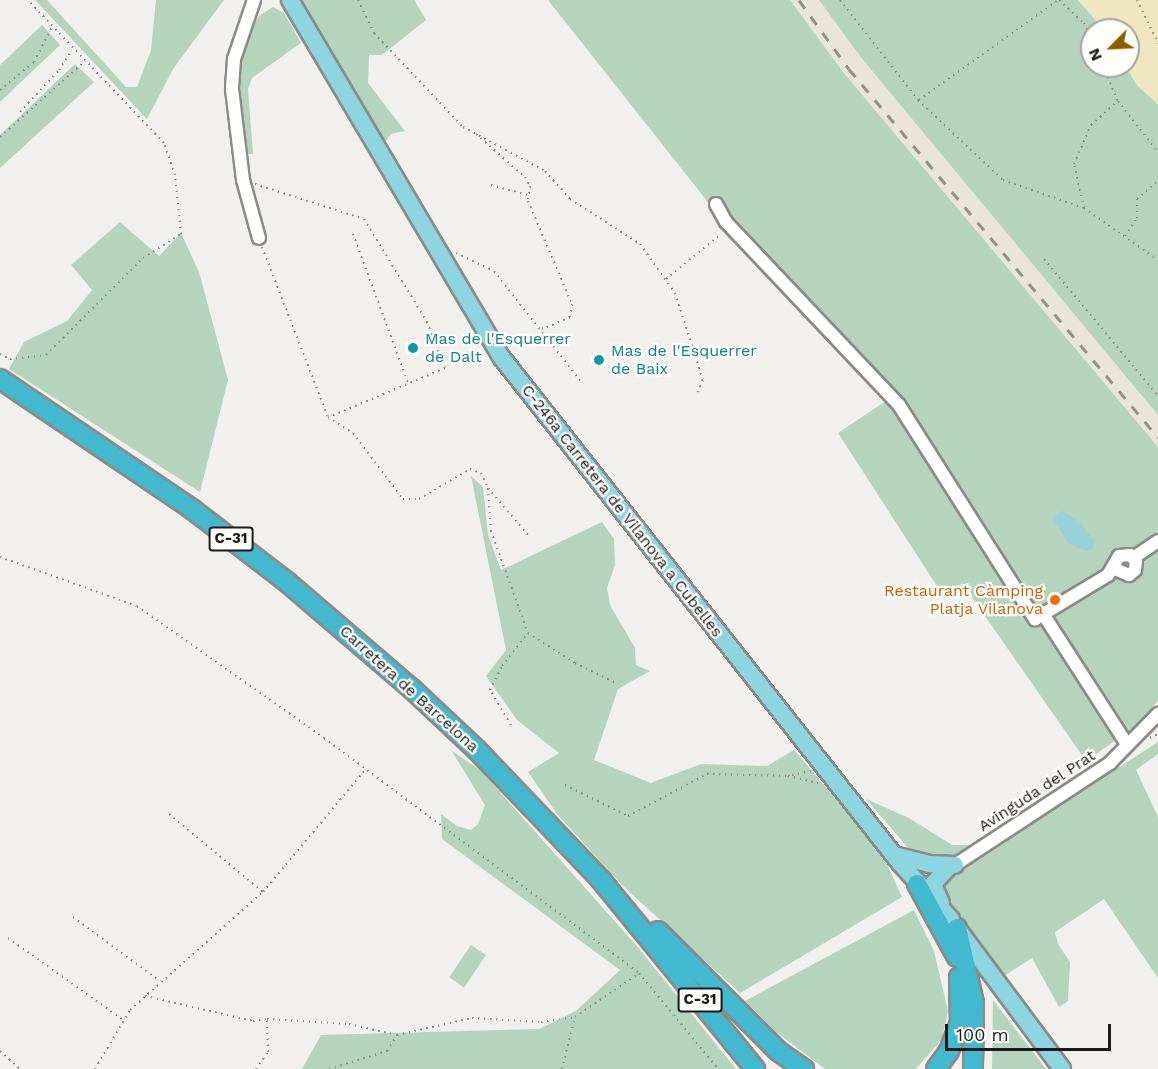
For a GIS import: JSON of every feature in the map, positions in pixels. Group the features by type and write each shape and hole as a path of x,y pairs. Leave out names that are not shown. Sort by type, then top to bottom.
{"highway":[{"name":"Carretera de Barcelona","path":"0,379 192,510 341,627 476,749 601,880 755,1069"},
{"path":"601,880 649,921 778,1051 804,1069"},
{"path":"914,881 970,979"},
{"path":"954,923 970,979 976,1030 973,1069"},
{"path":"936,1069 950,1051 960,1023 961,990 952,949"}],"main road":[{"name":"C-246a Carretera de Vilanova a Cubelles","path":"288,0 502,358 914,881 954,923"},
{"path":"894,855 929,864 952,866"},
{"path":"914,881 917,869 929,864"},
{"path":"914,881 952,866"},
{"path":"952,866 935,879 933,890 954,923 1062,1069"}],"street":[{"path":"256,2 234,59 232,80 243,180 259,238"},
{"path":"716,204 730,227 898,405 1035,619 1045,617 1115,569 1123,576 1133,573 1136,566 1133,558 1158,541"},
{"path":"1045,617 1127,744"},
{"name":"Avinguda del Prat","path":"952,866 1110,763 1158,714"}],"path":[{"path":"0,354 10,359 46,355 143,258 182,234 175,175 164,143 72,50 28,0"},
{"path":"358,0 374,33 464,128 545,171 570,199 640,244 675,293 703,380 696,395"},
{"path":"840,0 918,100 1003,180 1084,208 1158,260"},
{"path":"918,100 1058,0 1080,19"},
{"path":"1137,0 1158,43"},
{"path":"0,90 34,62 52,27"},
{"path":"20,112 60,70 72,50"},
{"path":"0,137 85,61"},
{"path":"1108,78 1118,101 1158,152"},
{"path":"1084,208 1074,164 1090,124 1118,101"},
{"path":"473,131 525,177 529,195 572,304 570,317 543,329 540,327"},
{"path":"243,180 364,219 427,322 445,368 328,417"},
{"path":"1125,236 1137,218 1137,199 1158,181"},
{"path":"490,185 529,195"},
{"path":"666,279 730,227"},
{"path":"353,234 408,383"},
{"path":"259,238 328,417 352,433 403,499 419,499 470,469 481,473 488,488 529,536"},
{"path":"432,241 494,271 583,384"},
{"path":"1044,260 1158,396"},
{"path":"488,488 491,531 528,633 575,663 618,684"},
{"path":"0,557 137,606 366,769 639,974 718,1069"},
{"path":"511,725 490,690 502,666 528,633"},
{"path":"788,776 825,768"},
{"path":"95,1069 125,1021 145,996 263,892 366,769"},
{"path":"565,786 628,816 707,774 788,776 841,788"},
{"path":"169,814 263,892"},
{"path":"73,917 160,981"},
{"path":"8,939 125,1021"},
{"path":"145,996 233,1018 349,1024 397,1035 472,1018 541,1022 575,1017 639,974"},
{"path":"562,1069 575,1017"},
{"path":"256,1069 268,1052 267,1019"},
{"path":"329,1069 387,1051 397,1035"},
{"path":"0,1052 20,1069"}],"shaded area":[{"path":"790,0 819,0 863,60 1158,415 1158,447 843,72"}],"green space":[{"path":"35,0 47,0 126,87 137,87 151,50 156,0 224,0 173,69 147,119"},
{"path":"301,0 414,0 426,20 382,55 369,55 368,83 405,131 391,134 384,143"},
{"path":"548,0 790,0 843,72 1158,447 1158,701 1132,729 1086,761 962,583 944,597 838,433 886,401 719,224 715,211"},
{"path":"819,0 1078,0 1094,18 1080,18 1080,78 1133,78 1137,85 1158,104 1158,415 863,60"},
{"path":"273,7 284,13 301,43 252,78 248,89 253,154 247,154 238,76 249,31 260,15"},
{"path":"42,25 60,45 0,102 0,65"},
{"path":"75,64 94,82 0,168 0,135"},
{"path":"120,222 159,256 181,233 199,272 228,380 200,492 9,369 24,342 67,321 92,290 71,265"},
{"path":"471,476 483,487 488,535 501,570 602,522 614,539 615,565 607,588 610,605 635,648 636,665 650,671 618,689 594,760 651,783 701,764 767,766 794,750 881,851 902,897 740,993 622,885 557,814 528,772 559,753 517,720 486,676 506,650"},
{"path":"1158,742 1158,754 1136,770 1158,817 1158,978 1104,899 1055,932 1058,944 1070,962 1068,1001 1059,1007 1032,958 1004,976 936,886"},
{"path":"451,750 481,771 636,945 736,1069 302,1069 321,1035 539,1029 576,1011 620,970 442,839 441,814 457,826 471,830 478,824 485,805"},
{"path":"866,799 909,818 952,845 972,845 947,859 915,856"},
{"path":"914,910 934,951 948,1011 942,1039 916,1069 825,1069 775,1031 745,1001"},
{"path":"471,945 486,955 464,987 449,977"},
{"path":"993,1000 1046,1069 992,1069"}],"sand":[{"path":"1078,0 1158,0 1158,104 1137,85 1133,78 1140,78 1140,18 1094,18"}],"water":[{"path":"1063,511 1080,522 1094,541 1093,549 1086,551 1068,543 1054,521 1057,513"}],"railway":[{"path":"799,0 849,69 1158,437"}],"place":[{"name":"Mas de l'Esquerrer de Dalt","path":"413,348"},
{"name":"Mas de l'Esquerrer de Baix","path":"599,360"},
{"name":"Restaurant Càmping Platja Vilanova","path":"1055,600"}]}
